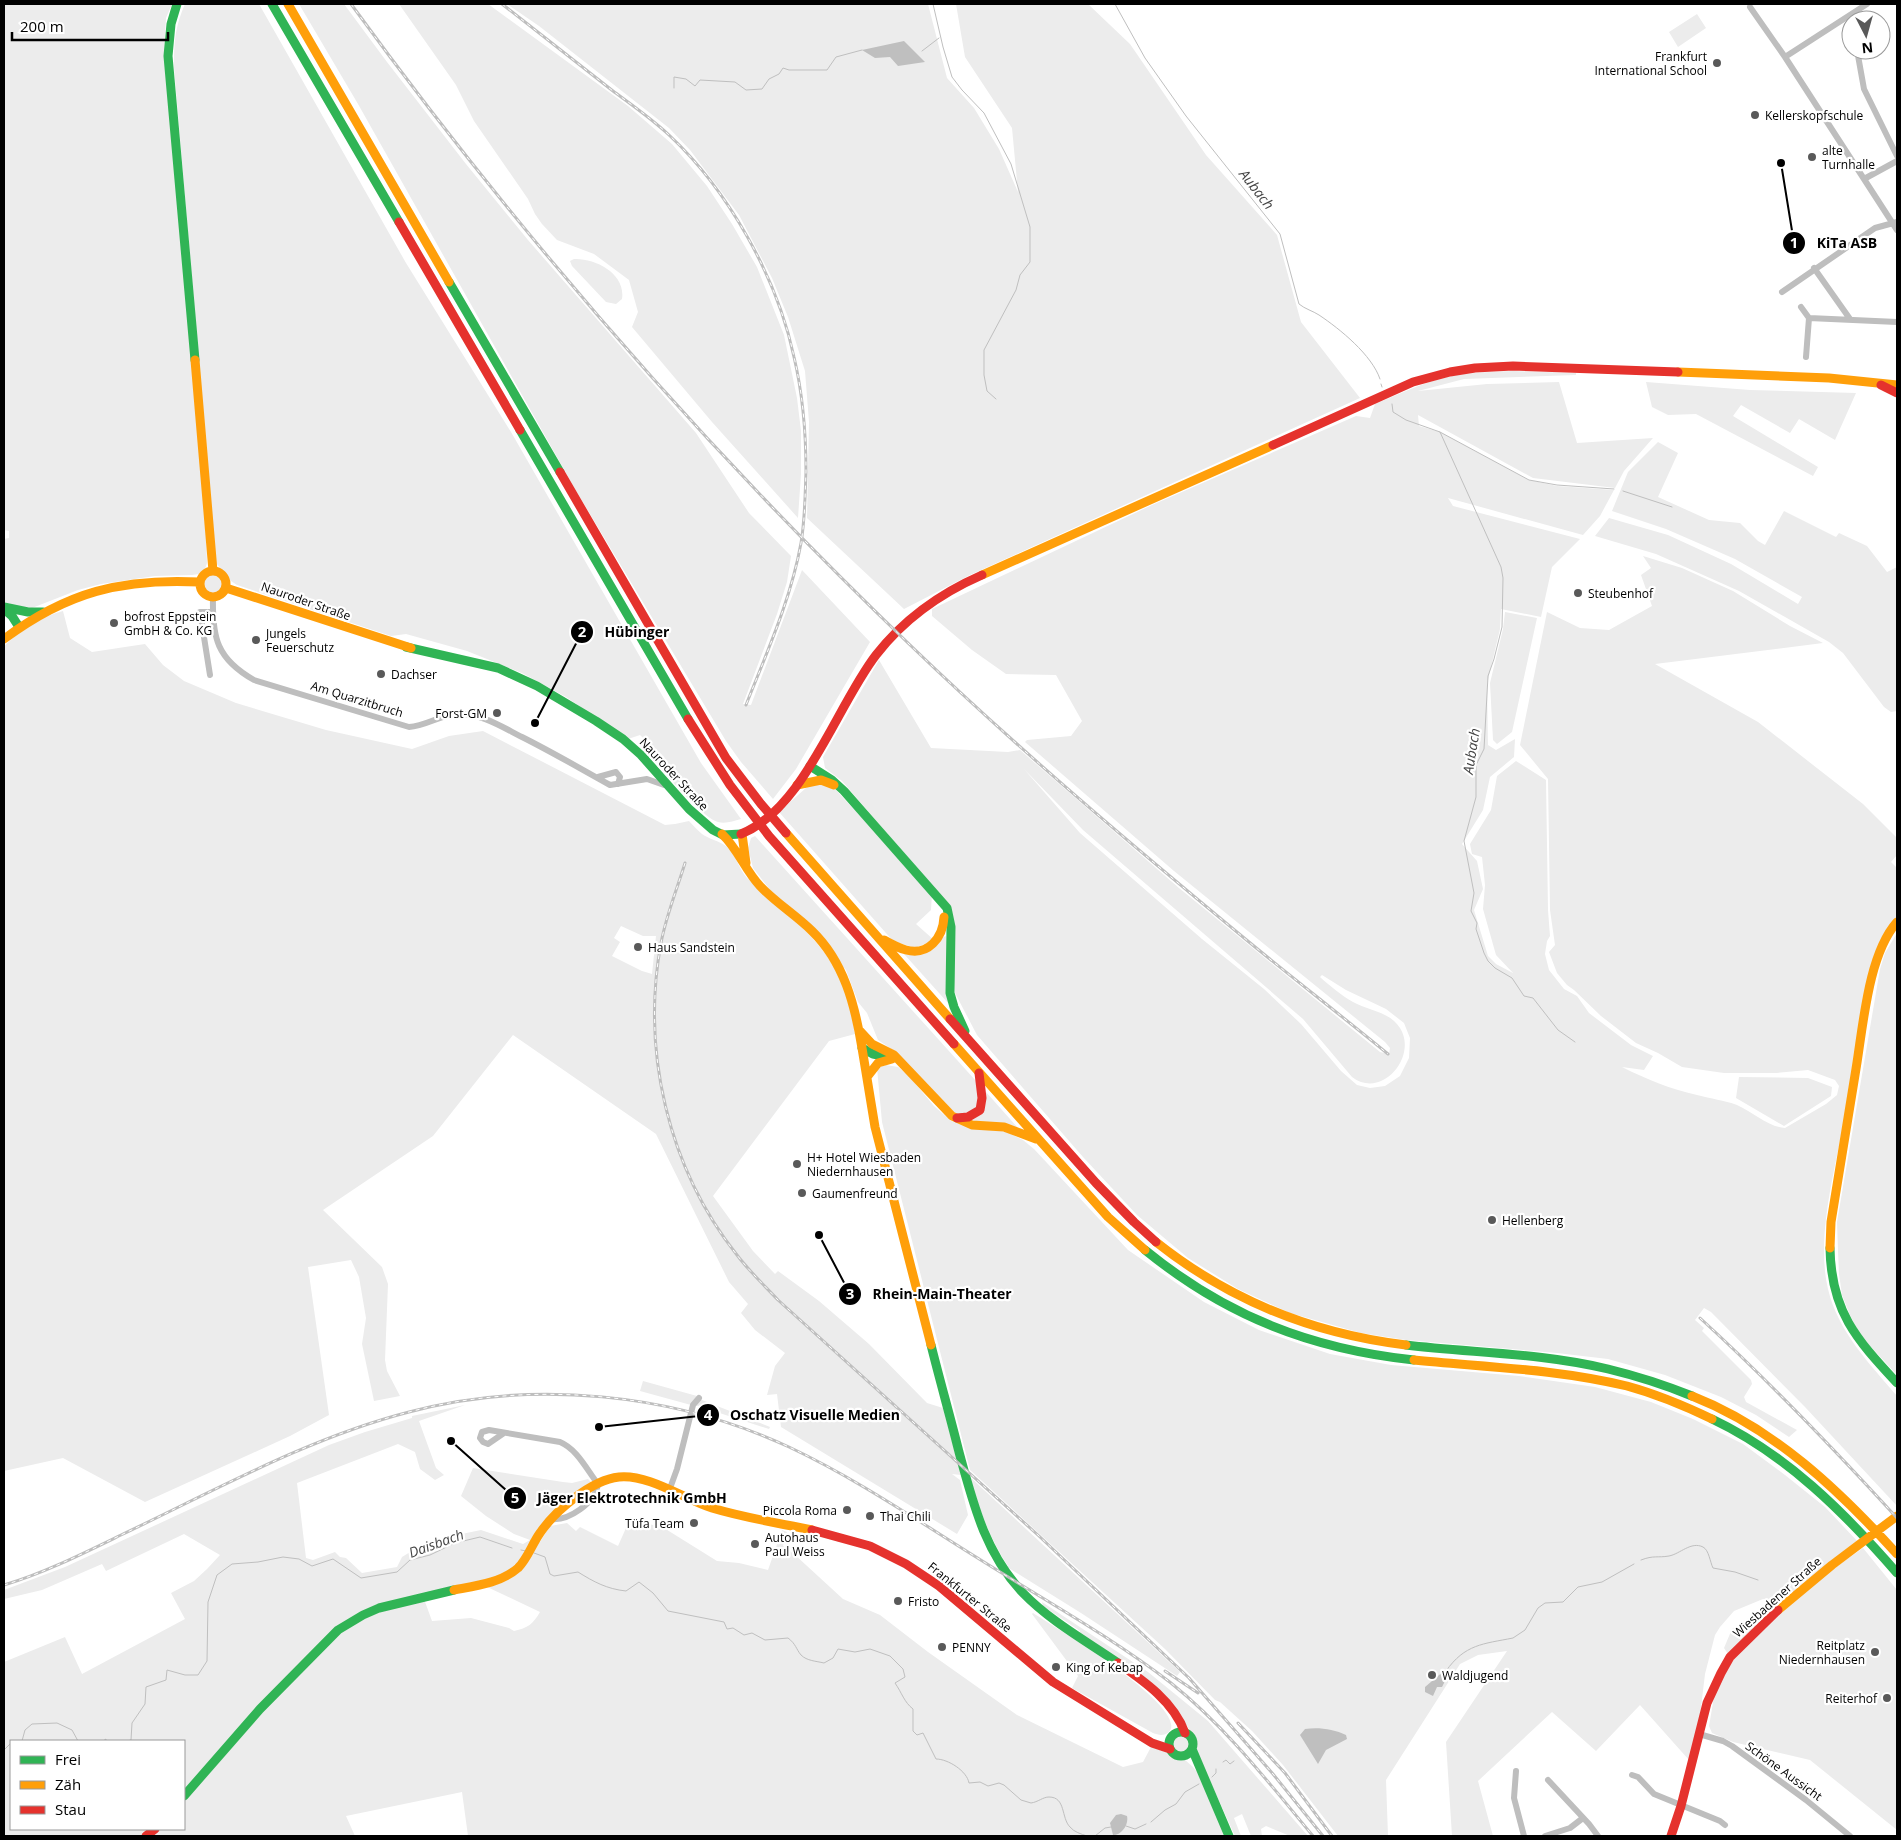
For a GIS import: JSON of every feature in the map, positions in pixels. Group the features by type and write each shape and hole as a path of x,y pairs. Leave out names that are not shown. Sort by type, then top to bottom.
{"main road":[{"path":"177,4 171,24 168,56 213,571"},
{"path":"272,4 712,759 768,836 1108,1217 1147,1253 1200,1290 1250,1318 1303,1339 1359,1352 1403,1358 1578,1376 1626,1386 1658,1396 1719,1422 1762,1446 1822,1492 1872,1542 1897,1573"},
{"path":"288,4 707,728 731,765 779,825 971,1044 1134,1222 1165,1249 1208,1278 1280,1315 1308,1325 1360,1338 1405,1346 1580,1363 1630,1374 1678,1389 1740,1418 1790,1450 1829,1482 1881,1534 1897,1554"},
{"path":"722,834 734,836 742,834 755,827 770,815 797,785 810,766 853,688 877,652 902,624 937,598 975,578 1150,499 1395,389 1429,376 1466,368 1513,366 1819,377 1897,385"},
{"path":"1877,383 1897,393"},
{"path":"213,571 220,573 224,578 226,588 221,595 213,597 203,592 200,582 204,574 213,571"},
{"path":"4,639 42,612 78,596 113,586 156,580 200,582"},
{"name":"Nauroder Straße","path":"226,588 460,664 506,672 523,679 564,701 618,736 646,760 705,825 722,834"},
{"path":"4,608 42,612"},
{"path":"4,608 19,627"},
{"path":"14,610 21,618 19,627"},
{"path":"810,766 814,776 844,790"},
{"path":"810,766 844,790 930,886 947,908 951,920 948,980 950,993 954,1007 971,1044"},
{"path":"797,785 821,780"},
{"path":"722,834 731,843 749,872 768,894 811,931 835,959 852,994 860,1031 875,1127 917,1294 979,1524 998,1563 1019,1590 1042,1610 1131,1672 1163,1700 1174,1712 1176,1721 1177,1735 1170,1748 1175,1754 1185,1756 1203,1776"},
{"path":"738,854 737,841 742,834"},
{"path":"742,834 749,872"},
{"path":"878,938 904,950 920,951 927,949 939,939 943,932 944,916 941,901"},
{"path":"1897,922 1880,948 1869,991 1831,1222 1830,1254 1832,1280 1838,1304 1850,1329 1864,1348 1897,1383"},
{"path":"860,1031 868,1041 894,1055 944,1108 957,1118 972,1124 1010,1129 1040,1141"},
{"path":"862,1048 881,1049"},
{"path":"862,1048 874,1054 897,1060"},
{"path":"867,1077 878,1063 883,1060 897,1060"},
{"path":"957,1118 971,1117 982,1108 983,1096 979,1073"},
{"name":"Frankfurter Straße","path":"598,1484 618,1477 630,1476 706,1506 855,1542 892,1556 922,1573 939,1586 1053,1682 1155,1745 1170,1748"},
{"path":"185,1795 260,1709 338,1630 379,1608 504,1577 518,1568 538,1535 551,1520 598,1484"},
{"name":"Wiesbadener Straße","path":"1671,1836 1681,1806 1707,1703 1730,1657 1777,1611 1832,1565 1897,1516"},
{"path":"1148,1740 1157,1741 1177,1735 1191,1738 1192,1749 1229,1836"},
{"path":"1185,1756 1192,1749"}],"street":[{"path":"1750,7 1895,223 1897,230"},
{"path":"1784,57 1841,23"},
{"path":"1859,60 1864,89 1897,156"},
{"path":"1864,179 1897,161"},
{"path":"1782,292 1814,268 1875,228 1895,223"},
{"path":"1814,268 1850,319"},
{"path":"1800,307 1809,318 1806,357"},
{"path":"1809,318 1897,322"},
{"name":"Am Quarzitbruch","path":"213,597 212,612 215,634 224,655 230,664 254,680 409,727 420,726 444,716 455,714 479,717 563,758 610,785 652,780 676,794"},
{"path":"210,675 200,612 212,612"},
{"name":"Am Quarzitbruch","path":"598,777 616,772 620,777 618,784"},
{"path":"669,1491 677,1469 693,1405 699,1398"},
{"path":"504,1433 568,1445 598,1484"},
{"name":"Schöne Aussicht","path":"1699,1734 1723,1741 1732,1746 1806,1800 1850,1836"},
{"path":"1516,1771 1514,1798 1524,1836"},
{"path":"1632,1775 1638,1777 1654,1794 1720,1821 1725,1825"},
{"path":"1548,1780 1598,1836"},
{"path":"1545,1836 1570,1828 1583,1818"}],"shaded area":[{"path":"4,4 172,4 166,18 164,55 206,535 207,563 205,569 199,574 155,576 101,584 78,590 32,608 19,607 4,602 4,539 9,538 9,531 4,530"},
{"path":"185,4 259,4 406,263 511,432 701,763 741,819 724,823 712,819 698,808 663,772 662,756 640,735 628,739 566,697 522,673 467,651 406,634 391,636 237,585 231,581 216,563 174,67 176,35"},
{"path":"299,4 344,4 466,164 528,240 696,433 749,513 791,556 787,582 777,614 743,704 751,705 802,570 870,642 796,769 773,799 741,762 726,741 575,489 358,104"},
{"path":"399,4 488,4 628,106 672,144 707,186 757,267 784,335 797,398 801,431 798,518 712,422 632,327 638,312 629,280 594,254 557,240 542,224 528,199 474,121 456,85"},
{"path":"507,4 928,4 947,78 974,108 999,149 1018,192 1012,128 965,57 956,4 1088,4 1130,44 1206,155 1277,235 1301,322 1360,398 968,576 904,609 807,518 809,422 805,371 788,317 772,278 739,215 690,150 669,128 539,26"},
{"path":"1697,14 1706,28 1678,47 1669,32"},
{"path":"904,41 925,62 898,66 890,57 875,58 862,50"},
{"path":"574,259 591,261 608,269 619,282 622,290 622,299 616,304 606,302 572,266 570,261"},
{"path":"1514,371 1576,373 1576,375 1464,379 1418,391 1487,384 1559,382 1577,443 1653,438 1624,471 1615,488 1533,478 1418,415 1419,426 1440,432 1529,480 1557,486 1614,490 1600,516 1583,535 1448,498 1453,506 1580,539 1552,567 1541,617 1501,609 1500,629 1487,684 1488,745 1496,750 1515,739 1514,757 1490,777 1483,810 1462,844 1477,861 1483,889 1474,910 1488,956 1496,964 1513,973 1496,955 1483,909 1485,885 1482,857 1472,854 1470,844 1491,810 1497,776 1516,761 1546,780 1550,936 1547,941 1545,954 1549,970 1564,989 1577,996 1589,1013 1631,1045 1653,1056 1644,1070 1622,1067 1668,1087 1737,1105 1773,1125 1785,1128 1826,1104 1837,1095 1839,1086 1835,1080 1808,1070 1776,1073 1724,1073 1682,1067 1636,1043 1601,1016 1567,985 1557,973 1549,952 1555,945 1550,910 1548,779 1520,745 1547,612 1580,628 1609,630 1652,606 1641,575 1651,568 1643,556 1682,568 1733,591 1790,626 1823,643 1655,664 1758,722 1863,804 1897,838 1897,855 1891,862 1897,868 1897,917 1887,929 1869,972 1831,1186 1824,1249 1828,1289 1839,1319 1856,1347 1897,1396 1897,1506 1805,1407 1711,1312 1704,1308 1695,1320 1704,1328 1702,1331 1751,1380 1752,1384 1744,1397 1746,1402 1797,1430 1789,1437 1756,1415 1721,1397 1665,1375 1608,1359 1406,1340 1361,1333 1290,1313 1238,1289 1188,1258 1137,1215 1083,1157 977,1035 955,993 949,905 842,781 825,768 823,757 879,660 931,748 1008,752 1020,750 1179,888 1380,1052 1389,1054 1390,1048 1385,1042 1174,871 1025,742 1027,740 1071,736 1082,721 1056,675 1006,674 972,650 932,616 932,609 1152,505 1356,416 1370,418 1375,404 1438,379 1456,375","holes":["1024,769 1083,830 1303,1019 1352,1077 1363,1083 1375,1083 1385,1079 1394,1072 1401,1062 1404,1051 1404,1039 1400,1028 1385,1015 1349,1000 1320,977 1322,975 1346,990 1386,1009 1404,1023 1410,1038 1409,1058 1400,1076 1385,1086 1370,1088 1357,1085 1341,1071 1301,1024 1264,989 1202,939 1080,833"]},
{"path":"1646,382 1750,390 1856,393 1835,440 1799,419 1790,433 1741,405 1733,416 1818,467 1813,476 1696,414 1668,415 1652,407"},
{"path":"1658,442 1678,453 1658,497 1709,520 1740,523 1758,541 1765,545 1784,511 1836,537 1839,533 1867,546 1887,572 1897,567 1897,711 1891,712 1884,707 1843,653 1829,642 1739,591 1656,554 1595,536 1609,518 1668,535 1731,564 1798,604 1802,597 1735,559 1666,529 1612,511 1628,472"},
{"path":"213,574 220,577 223,584 220,591 213,594 206,591 203,584 206,577"},
{"path":"63,611 70,638 92,652 145,644 163,665 184,681 236,703 326,730 412,749 449,736 483,731 665,825 689,821 702,834 729,849 747,878 788,914 825,954 844,985 851,1009 855,1034 829,1041 713,1196 753,1251 775,1274 778,1271 819,1301 869,1344 927,1403 943,1408 961,1475 952,1474 960,1480 968,1515 957,1534 781,1427 777,1394 767,1395 775,1366 785,1353 755,1330 741,1313 748,1304 729,1282 656,1134 513,1035 433,1136 323,1210 382,1267 388,1284 385,1360 387,1371 400,1396 374,1401 362,1344 366,1318 359,1277 351,1260 308,1267 329,1415 290,1436 145,1502 63,1458 4,1471 4,646 31,625","holes":["621,926 643,936 656,936 652,974 612,956 620,942 614,938"]},
{"path":"1505,612 1537,618 1512,732 1497,744 1493,740 1490,683 1503,629"},
{"path":"816,783 834,788 932,893 931,910 916,924 934,940 915,948 893,941 779,812 807,787"},
{"path":"755,836 976,1081 979,1090 976,1110 957,1115 896,1052 878,1040 867,1013 858,1002 846,970 771,891 753,868 748,848 751,838"},
{"path":"1897,933 1897,1375 1860,1335 1842,1295 1839,1274 1837,1222 1880,969 1885,953"},
{"path":"946,936 948,1003 904,954"},
{"path":"886,1065 898,1067 908,1075 934,1106 951,1121 1007,1132 1023,1140 1034,1149 1128,1250 1204,1302 1259,1330 1330,1354 1391,1365 1519,1376 1595,1387 1651,1402 1693,1419 1743,1444 1825,1507 1860,1544 1787,1603 1763,1599 1734,1611 1720,1627 1715,1635 1705,1674 1699,1724 1689,1760 1640,1705 1596,1751 1552,1712 1478,1781 1493,1836 1452,1836 1446,1742 1507,1651 1478,1655 1460,1664 1386,1780 1388,1836 1338,1836 1283,1765 1252,1731 1220,1702 1215,1700 1165,1649 970,1470 882,1122 877,1068"},
{"path":"1739,1077 1808,1078 1832,1087 1831,1096 1784,1126 1736,1098"},
{"path":"986,1092 1018,1128 970,1122"},
{"path":"643,1381 697,1396 691,1405 640,1391"},
{"path":"698,1400 770,1427 769,1429 695,1405"},
{"path":"465,1405 419,1421 436,1468 444,1475 435,1480 420,1469 415,1452 398,1444 297,1483 306,1558 313,1560 335,1552 340,1557 346,1558 362,1573 397,1567 402,1557 415,1549 435,1548 452,1536 481,1530 523,1544 530,1540 514,1534 486,1516 461,1496 473,1468 572,1483 588,1479 593,1484 549,1516 531,1539 540,1542 550,1526 567,1523 576,1531 580,1527 618,1546 630,1519 664,1528 717,1561 739,1563 768,1570 782,1530 787,1532 783,1546 843,1599 880,1615 928,1652 1017,1715 1123,1767 1143,1762 1151,1747 1168,1753 1173,1757 1184,1759 1197,1772 1226,1836 468,1836 462,1792 346,1816 355,1836 4,1836 4,1662 65,1637 82,1674 185,1619 171,1593 194,1581 220,1555 184,1534 106,1571 102,1564 42,1590 4,1599 4,1590 65,1567 329,1445 412,1418 412,1416","holes":["485,1586 540,1612 530,1625 514,1631 471,1618 432,1621 424,1599"]},
{"path":"970,1477 1180,1672 1177,1676 1007,1567 986,1523"},
{"path":"1863,1548 1897,1590 1897,1830 1810,1760 1733,1742 1712,1733 1709,1726 1714,1697 1722,1674 1734,1657 1749,1640 1822,1577"},
{"path":"1042,1602 1148,1672 1208,1721 1308,1836 1290,1836 1266,1826 1261,1829 1262,1836 1251,1836 1242,1814 1234,1818 1241,1836 1235,1836 1196,1750 1194,1740 1187,1725 1182,1725 1170,1707 1080,1637 1080,1631 1043,1606"},
{"path":"1033,1613 1091,1650 1142,1688 1161,1706 1171,1722 1168,1733 1160,1735 1153,1733 1072,1688 1078,1676"},
{"path":"1749,1618 1766,1621 1730,1657 1724,1648 1732,1629"},
{"path":"1445,1670 1447,1677 1442,1687 1437,1687 1433,1696 1425,1692 1425,1687"},
{"path":"1321,1728 1331,1730 1346,1735 1347,1739 1326,1750 1318,1764 1300,1735 1305,1729"},
{"path":"1177,1735 1185,1735 1190,1740 1188,1751 1177,1753 1172,1748 1172,1740"},
{"path":"1116,1815 1127,1816 1126,1826 1122,1831 1113,1835 1110,1823"}],"waterway":[{"path":"933,4 952,77 984,113 1011,164 1030,227 1030,262 1020,275 1016,290 984,350 984,375 987,391 996,399"},
{"name":"Aubach","path":"1115,4 1145,58 1186,116 1280,234 1299,304 1327,321 1354,343 1370,361 1380,379"},
{"path":"922,51 939,38"},
{"path":"674,88 674,77 686,79 695,86 700,80 735,82 746,90 762,89 769,79 779,74 783,68 789,70 827,70 836,57 862,50"},
{"name":"Aubach","path":"1392,404 1393,412 1406,420 1440,432 1501,567 1503,578 1502,627 1488,676 1484,749 1476,765 1476,797 1464,841 1474,893 1471,911 1477,923 1476,929 1488,961 1495,968 1512,978 1524,996 1533,998 1558,1030 1575,1042"},
{"name":"Aubach","path":"1440,432 1529,480 1557,485 1614,489"},
{"name":"Aubach","path":"1623,491 1672,507"},
{"name":"Daisbach","path":"131,1740 132,1723 145,1704 146,1687 166,1680 167,1670 185,1675 198,1675 207,1661 208,1602 217,1575 232,1564 258,1562 283,1557 299,1559 312,1566 333,1559 361,1578 397,1572 410,1560 430,1555 455,1543 480,1537 512,1548"},
{"path":"1641,1560 1669,1556 1690,1547 1699,1546 1707,1551 1713,1568 1735,1572 1758,1580"},
{"name":"Daisbach","path":"521,1550 526,1551"},
{"name":"Daisbach","path":"534,1553 545,1557 550,1574 554,1576 578,1572 613,1589 626,1591 639,1582 653,1593 668,1611 724,1622 727,1629 733,1628 744,1635 752,1633 765,1640 788,1638 801,1655 812,1660 824,1663 833,1658 838,1649 855,1652 870,1649 890,1656 903,1669 905,1677 895,1683 913,1709 913,1731 917,1735 923,1733 936,1759 956,1766 965,1774 969,1783 980,1782 988,1786 999,1783 1021,1800 1031,1803 1047,1797 1058,1800 1070,1827 1076,1832 1087,1836"},
{"path":"1446,1671 1460,1655 1468,1650 1484,1644 1513,1638 1525,1630 1538,1608 1545,1603 1563,1602 1578,1587 1602,1582 1634,1564"},
{"name":"Daisbach","path":"22,1740 25,1730 32,1724 57,1723 72,1730 77,1740"},
{"name":"Daisbach","path":"4,1750 10,1744"},
{"path":"1223,1762 1226,1760 1230,1764 1234,1761"},
{"path":"1212,1777 1216,1773 1216,1769"},
{"path":"1151,1822 1165,1810 1176,1804 1185,1792 1199,1784"},
{"path":"1126,1826 1135,1829 1146,1824"},
{"path":"1095,1836 1105,1828 1111,1827"}],"railway":[{"path":"351,4 414,89 546,255 686,415 832,569 949,682 1076,796 1249,942 1388,1054"},
{"path":"502,4 656,123 691,157 730,208 763,266 776,296 794,357 802,400 806,457 804,517 797,564 791,584 778,625 746,705"},
{"path":"685,863 661,943 656,984 655,1025 658,1066 666,1107 677,1147 693,1185 713,1221 742,1261 778,1300 1039,1536 1189,1678 1273,1774 1323,1836"},
{"path":"1700,1318 1801,1416 1897,1518"},
{"path":"4,1585 34,1575 77,1556 298,1451 334,1436 409,1412 456,1402 504,1396 553,1394 602,1397 650,1403 698,1414 744,1429 813,1459 884,1499 1100,1633 1171,1683 1210,1718 1246,1756 1313,1836"},
{"path":"1165,1671 1198,1693"},
{"path":"1238,1723 1285,1773 1332,1836"}],"traffic: fast":[{"path":"177,4 171,24 168,56 195,360"},
{"path":"272,4 399,222"},
{"path":"449,282 560,472"},
{"path":"520,430 688,719"},
{"path":"4,607 28,612 43,612"},
{"path":"4,609 12,616 19,627"},
{"path":"406,647 498,668 537,686 623,739 641,755 689,809 713,830 723,835 741,834"},
{"path":"810,766 832,780 844,791 947,908 951,927 950,993 965,1031"},
{"path":"862,1048 873,1054 888,1057"},
{"path":"1830,1248 1831,1270 1835,1289 1848,1323 1869,1352 1897,1383"},
{"path":"1145,1250 1207,1293 1271,1326 1305,1338 1340,1347 1376,1355 1414,1360"},
{"path":"931,1345 975,1508 999,1561 1023,1593 1056,1622 1118,1663"},
{"path":"1406,1345 1533,1356 1583,1364 1640,1378 1692,1396"},
{"path":"1712,1419 1765,1449 1812,1486 1856,1528 1897,1573"},
{"path":"185,1795 260,1709 338,1630 379,1608 454,1590"},
{"path":"1181,1732 1186,1733 1192,1739 1193,1744 1192,1749 1186,1755 1181,1756 1176,1755 1170,1749 1169,1744 1170,1739 1176,1733 1181,1732"},
{"path":"1192,1749 1229,1836"}],"traffic: slow":[{"path":"288,4 449,282"},
{"path":"195,360 213,571"},
{"path":"1678,372 1829,378 1897,385"},
{"path":"982,575 1273,445"},
{"path":"213,571 222,575 226,584 222,593 213,597 204,593 200,584 204,575 213,571"},
{"path":"4,639 50,610 96,591 145,583 172,581 200,582"},
{"path":"226,588 411,648"},
{"path":"797,785 821,780 834,785"},
{"path":"786,833 950,1019"},
{"path":"722,834 733,846 760,886 812,931 832,956 852,1000 862,1048"},
{"path":"742,834 746,863"},
{"path":"884,940 906,950 914,951 927,948 933,944 941,932 944,917"},
{"path":"1830,1248 1831,1222 1868,994 1879,954 1887,936 1897,922"},
{"path":"860,1031 872,1044 894,1055 952,1116 972,1125 1004,1127 1036,1139"},
{"path":"954,1044 1108,1217 1145,1250"},
{"path":"862,1048 875,1127 931,1345"},
{"path":"867,1077 878,1063 892,1059"},
{"path":"1156,1242 1184,1263 1213,1281 1274,1311 1338,1332 1406,1345"},
{"path":"1414,1360 1521,1369 1601,1380 1649,1393 1712,1419"},
{"path":"1692,1396 1722,1409 1750,1425 1804,1463 1852,1507 1897,1554"},
{"path":"454,1590 488,1583 511,1573 518,1568 537,1537 564,1506 597,1484 619,1477 642,1479 724,1512 812,1530"},
{"path":"1778,1610 1832,1565 1897,1516"}],"traffic: jam":[{"path":"399,222 520,430"},
{"path":"1273,445 1413,382 1450,372 1475,368 1513,366 1678,372"},
{"path":"1881,385 1897,393"},
{"path":"560,472 726,758 786,833"},
{"path":"741,834 763,821 783,803 801,780 861,677 887,642 924,608 952,590 982,575"},
{"path":"688,719 730,785 769,836 954,1044"},
{"path":"950,1019 1096,1183 1156,1242"},
{"path":"957,1118 968,1117 980,1110 982,1098 979,1073"},
{"path":"812,1530 870,1546 906,1564 939,1586 1053,1682 1152,1743 1170,1749"},
{"path":"1671,1836 1681,1806 1707,1703 1721,1673 1730,1657 1778,1610"},
{"path":"1118,1663 1148,1685 1166,1702 1174,1712 1185,1733"},
{"path":"146,1836 154,1830"}],"place":[{"name":"Frankfurt International School","path":"1717,63"},
{"name":"Kellerskopfschule","path":"1755,115"},
{"name":"alte Turnhalle","path":"1812,157"},
{"name":"KiTa ASB","path":"1781,163"},
{"name":"Steubenhof","path":"1578,593"},
{"name":"bofrost Eppstein GmbH & Co. KG","path":"114,623"},
{"name":"Jungels Feuerschutz","path":"256,640"},
{"name":"Dachser","path":"381,674"},
{"name":"Forst-GM","path":"497,713"},
{"name":"Hübinger","path":"535,723"},
{"name":"Haus Sandstein","path":"638,947"},
{"name":"H+ Hotel Wiesbaden Niedernhausen","path":"797,1164"},
{"name":"Gaumenfreund","path":"802,1193"},
{"name":"Hellenberg","path":"1492,1220"},
{"name":"Rhein-Main-Theater","path":"819,1235"},
{"name":"Oschatz Visuelle Medien","path":"599,1427"},
{"name":"Jäger Elektrotechnik GmbH","path":"451,1441"},
{"name":"Piccola Roma","path":"847,1510"},
{"name":"Thai Chili","path":"870,1516"},
{"name":"Tüfa Team","path":"694,1523"},
{"name":"Autohaus Paul Weiss","path":"755,1544"},
{"name":"Fristo","path":"898,1601"},
{"name":"PENNY","path":"942,1647"},
{"name":"Reitplatz Niedernhausen","path":"1875,1652"},
{"name":"King of Kebap","path":"1056,1667"},
{"name":"Waldjugend","path":"1432,1675"},
{"name":"Reiterhof","path":"1887,1698"}]}
